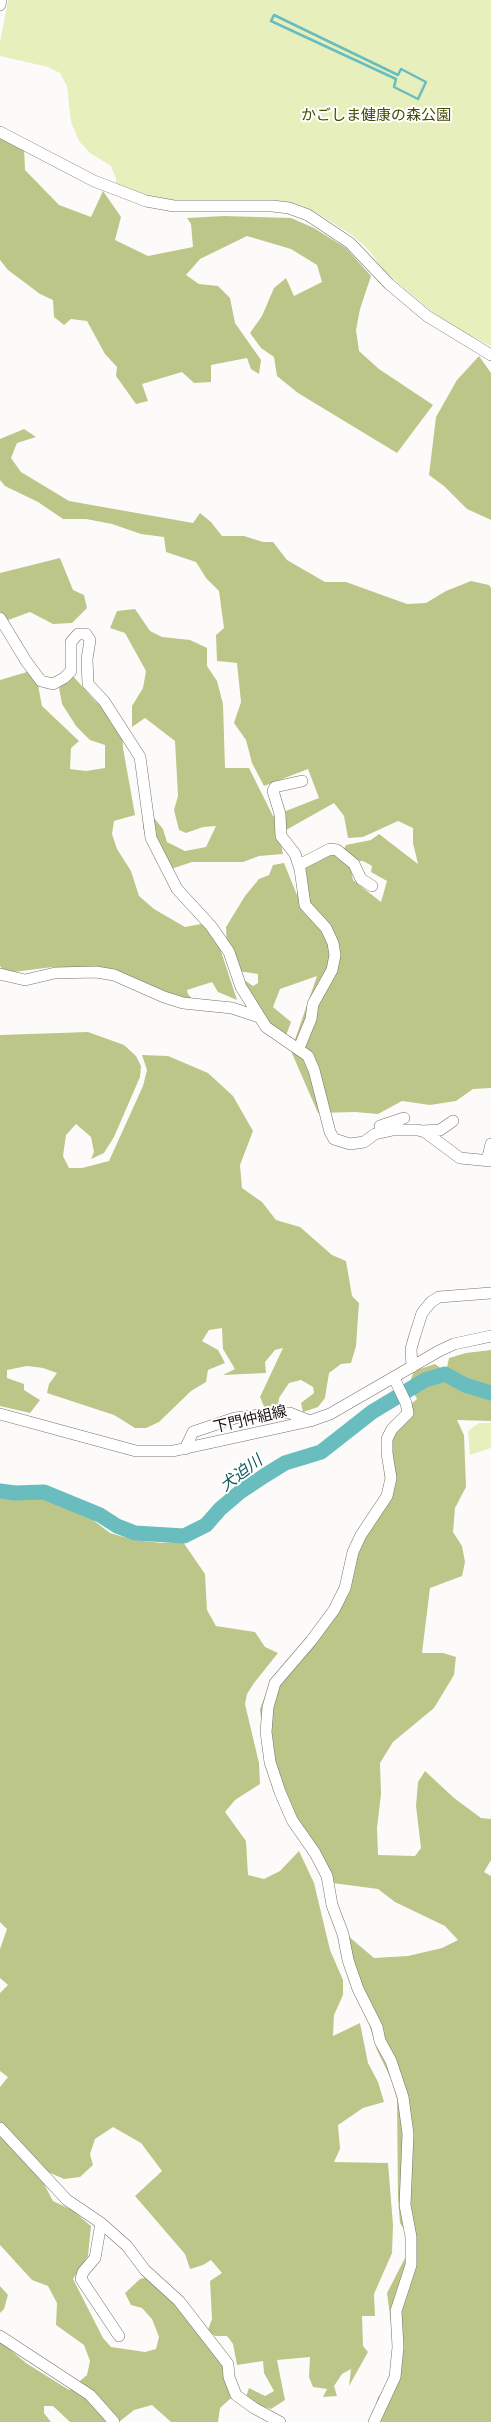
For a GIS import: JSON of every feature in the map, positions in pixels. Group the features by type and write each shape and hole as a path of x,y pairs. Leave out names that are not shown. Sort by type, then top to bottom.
{"street":[{"path":"0,5 1,0"},
{"path":"0,132 94,181 146,201 174,206 272,206 289,208 308,215 350,243 389,284 427,316 491,355"},
{"path":"0,618 26,661 41,681 54,684 64,678 70,671 71,642 78,634 86,634 90,640 87,659 88,684 104,701 140,757 151,838 177,889 211,926 228,952 241,987 260,1018 271,1032 308,1056 314,1070 330,1132 334,1139 350,1144 364,1142 375,1134 393,1130 440,1130 453,1121"},
{"path":"298,1048 311,1020 313,1004 332,970 335,955 333,943 326,928 305,905 299,865 295,854 281,836 280,814 273,791 275,788 302,781"},
{"path":"299,865 330,849 337,850 354,864 362,879 372,886"},
{"path":"0,974 25,980 55,973 96,972 114,976 183,1003 232,1008 260,1018"},
{"path":"375,1134 375,1128 404,1118"},
{"path":"423,1131 460,1158 489,1161 491,1144"},
{"path":"412,1367 411,1349 422,1312 431,1302 439,1297 491,1293"},
{"name":"下門仲組線","path":"0,1414 136,1451 186,1449 310,1421 347,1406 454,1344 491,1336"},
{"path":"374,2422 394,2382 397,2370 396,2311 411,2265 411,2237 405,2205 408,2134 403,2097 394,2067 380,2041 377,2027 358,1989 348,1960 343,1934 332,1904 327,1876 315,1853 292,1820 280,1792 270,1762 266,1732 268,1707 274,1682 311,1641 334,1610 345,1588 353,1552 361,1535 384,1503 391,1478 387,1439 392,1429 408,1413 406,1403 394,1378"},
{"path":"186,1449 193,1432 235,1418 277,1412 310,1421"},
{"path":"0,2128 67,2200 101,2223 127,2246 145,2270 180,2301 228,2364 229,2377 236,2395 254,2408 280,2422"},
{"path":"101,2223 96,2258 83,2272 81,2279 119,2336"},
{"path":"0,2336 90,2395 114,2422"}],"green space":[{"name":"かごしま健康の森公園","path":"8,0 491,0 491,346 452,326 430,310 383,270 369,250 352,235 315,212 282,201 246,201 201,209 116,195 116,179 111,166 90,153 79,141 71,122 67,86 60,73 48,67 0,56 0,43"},
{"path":"0,136 24,148 25,170 59,205 91,217 103,191 121,217 115,240 148,256 193,247 191,224 187,218 224,216 291,218 314,228 346,248 371,276 360,309 356,330 359,351 379,369 433,405 397,453 298,393 277,376 274,357 261,348 250,333 262,316 274,288 286,278 294,296 322,282 317,265 291,249 247,236 200,259 186,275 199,284 218,286 230,298 235,323 261,360 259,374 251,369 247,358 211,365 211,382 194,383 182,372 142,384 148,401 136,404 116,376 117,367 105,354 87,321 71,319 64,325 54,317 53,300 40,294 8,270 0,260"},
{"path":"479,356 491,373 491,520 467,509 444,486 429,475 436,417 457,380"},
{"path":"24,429 36,437 17,443 11,458 21,472 69,501 193,523 200,513 211,522 222,536 244,536 263,542 273,542 287,560 325,582 346,582 407,604 426,603 446,591 471,581 489,585 491,588 491,1088 473,1089 456,1101 430,1105 402,1101 378,1114 355,1112 318,1113 291,1051 317,976 280,989 273,1007 291,1022 284,1041 276,1036 234,973 253,986 258,983 258,974 238,971 227,952 226,927 245,896 259,879 269,875 273,865 284,863 297,895 297,875 327,850 351,869 353,880 381,902 387,881 371,872 372,866 363,861 349,861 342,853 346,845 371,840 379,834 418,864 413,843 413,828 398,821 363,837 348,838 344,816 334,803 279,834 283,854 259,856 243,862 192,862 165,871 146,839 143,827 142,803 163,829 167,842 185,851 206,847 216,826 203,827 186,833 179,830 174,810 178,796 175,741 145,718 132,727 132,706 143,688 146,671 125,633 110,628 117,611 135,609 150,631 162,637 190,640 207,648 207,666 217,681 223,704 225,768 249,768 273,816 319,798 308,769 264,786 252,763 246,740 234,723 241,702 237,663 217,661 216,635 224,628 219,591 206,578 196,562 166,552 164,537 141,534 112,524 86,519 63,519 38,502 5,486 0,480 0,439"},
{"path":"60,558 73,590 84,595 87,608 72,623 53,624 30,612 0,623 0,573"},
{"path":"27,672 37,680 42,706 79,741 71,748 70,769 86,771 105,768 105,745 90,740 76,726 62,704 59,688 73,676 96,702 122,720 123,748 135,815 114,821 112,834 117,849 131,871 139,896 154,909 185,927 201,924 215,933 237,1000 218,992 212,982 187,990 194,1001 74,969 53,967 5,973 0,966 0,680"},
{"path":"88,1032 124,1045 136,1056 141,1066 140,1077 114,1137 104,1153 91,1159 94,1152 91,1137 76,1124 66,1135 63,1156 69,1168 82,1168 109,1161 143,1086 147,1070 142,1055 168,1056 208,1073 233,1096 253,1131 240,1165 242,1188 262,1202 276,1220 300,1227 332,1255 346,1261 352,1296 359,1303 356,1346 351,1363 341,1364 329,1373 325,1398 318,1407 303,1412 301,1403 314,1393 313,1387 301,1380 289,1383 279,1398 278,1407 266,1411 260,1397 283,1348 275,1350 265,1362 266,1373 223,1375 235,1369 223,1349 222,1328 209,1330 202,1341 218,1350 225,1363 208,1370 206,1382 191,1391 159,1422 146,1428 135,1428 114,1415 47,1393 49,1384 57,1373 43,1368 27,1366 7,1370 7,1378 24,1384 24,1390 40,1400 30,1413 0,1406 0,1035"},
{"path":"491,1350 491,1421 457,1420 464,1435 466,1487 455,1508 453,1532 462,1546 465,1562 462,1576 430,1588 422,1653 443,1653 456,1657 454,1675 434,1708 393,1742 380,1763 381,1794 377,1828 378,1855 415,1856 421,1848 416,1806 418,1782 425,1771 454,1798 481,1818 491,1819 491,1860 484,1872 491,1876 491,2422 371,2422 378,2397 388,2388 392,2366 392,2331 387,2293 406,2256 406,2233 400,2223 398,2199 397,2099 392,2081 377,2050 340,1929 374,1958 408,1956 442,1948 458,1940 445,1926 395,1902 378,1889 325,1882 290,1801 274,1773 263,1738 260,1709 271,1681 341,1602 351,1555 386,1494 383,1451 404,1410 417,1399 409,1384 414,1371 435,1364 446,1372 449,1358 466,1353"},
{"path":"479,1423 491,1423 491,1448 470,1455 468,1431"},
{"path":"43,1489 60,1505 74,1499 93,1520 110,1533 134,1540 162,1543 183,1542 205,1574 207,1610 216,1626 255,1632 265,1647 278,1653 254,1683 247,1694 245,1704 259,1763 260,1784 235,1800 225,1812 246,1841 248,1875 264,1879 280,1871 299,1851 314,1883 330,1950 343,1980 343,1995 334,2015 333,2036 360,2023 368,2063 378,2082 384,2102 363,2108 338,2125 340,2149 334,2162 388,2163 393,2225 392,2253 374,2294 375,2316 362,2316 363,2346 368,2352 349,2386 351,2369 342,2374 334,2386 337,2396 323,2397 327,2389 313,2387 309,2377 310,2357 277,2360 285,2400 271,2409 254,2404 246,2397 249,2388 265,2396 274,2391 264,2373 263,2361 237,2365 233,2344 227,2336 215,2336 208,2330 212,2319 210,2281 222,2273 211,2260 190,2269 185,2254 135,2196 162,2171 141,2143 113,2127 95,2139 90,2154 93,2165 80,2177 64,2179 48,2172 44,2184 53,2201 72,2210 91,2226 88,2256 73,2279 103,2338 111,2347 145,2352 156,2349 159,2337 152,2319 142,2308 131,2305 125,2293 140,2279 157,2275 222,2365 231,2398 220,2408 218,2422 171,2422 152,2405 134,2410 119,2422 70,2422 53,2406 44,2406 44,2413 51,2422 0,2422 0,2341 26,2363 69,2390 87,2375 90,2361 84,2345 56,2325 57,2303 48,2286 32,2280 0,2245 0,2087 8,2077 0,2071 0,1993 8,1985 0,1978 0,1949 7,1929 0,1922 0,1494 20,1495"},
{"path":"0,2286 8,2295 4,2309 0,2313"}],"waterway":[{"path":"274,15 398,75 401,69 426,82 418,99 394,87 396,79 271,21 274,15"},
{"name":"犬迫川","path":"0,1491 15,1493 44,1492 100,1515 117,1526 135,1533 184,1536 206,1525 220,1509 240,1492 264,1476 285,1463 321,1452 372,1412 425,1380 445,1374 465,1385 491,1393"}]}
